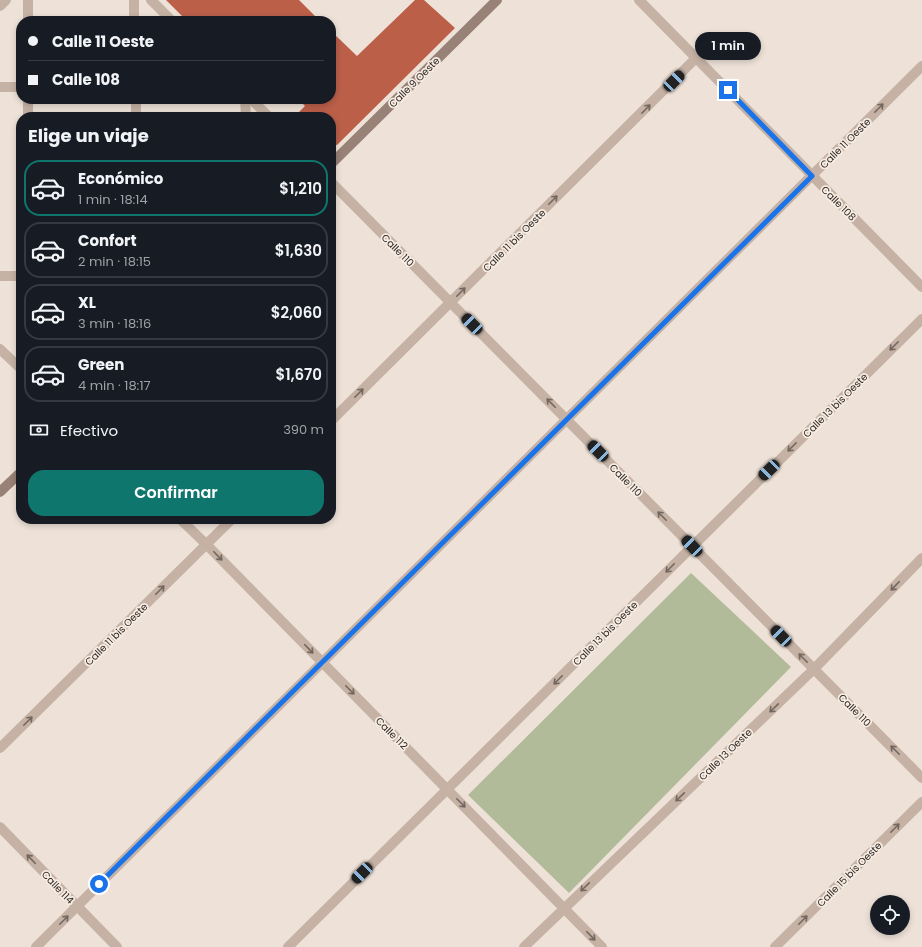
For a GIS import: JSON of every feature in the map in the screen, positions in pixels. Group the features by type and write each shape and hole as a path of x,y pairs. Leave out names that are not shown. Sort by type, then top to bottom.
{"main road":[{"name":"Calle 9 Oeste","path":"336,159 497,0"},
{"path":"0,492 16,477"}],"street":[{"path":"0,6 6,0"},
{"path":"28,0 28,16"},
{"path":"134,0 134,16"},
{"path":"151,0 167,16"},
{"name":"Calle 108","path":"639,0 922,287"},
{"name":"Calle 11 bis Oeste","path":"336,416 696,58"},
{"name":"Calle 11 Oeste","path":"36,947 922,66"},
{"path":"0,87 16,87"},
{"path":"257,104 264,112"},
{"name":"Calle 110","path":"336,187 922,778"},
{"path":"0,276 16,276"},
{"name":"Calle 13 bis Oeste","path":"288,947 922,318"},
{"path":"0,349 16,364"},
{"name":"Calle 112","path":"185,524 602,947"},
{"name":"Calle 11 bis Oeste","path":"0,748 227,524"},
{"name":"Calle 13 Oeste","path":"524,947 814,669 922,558"},
{"name":"Calle 15 bis Oeste","path":"775,947 922,802"},
{"name":"Calle 114","path":"0,828 116,947"}],"green space":[{"path":"691,573 791,667 569,893 468,795"}],"building":[{"path":"166,0 299,0 315,16 182,16"},
{"path":"415,0 424,0 455,28 336,145 336,112 299,112 305,106 303,104 336,104 336,36 357,56"}],"route":[{"path":"99,884 812,176 728,90"}]}
